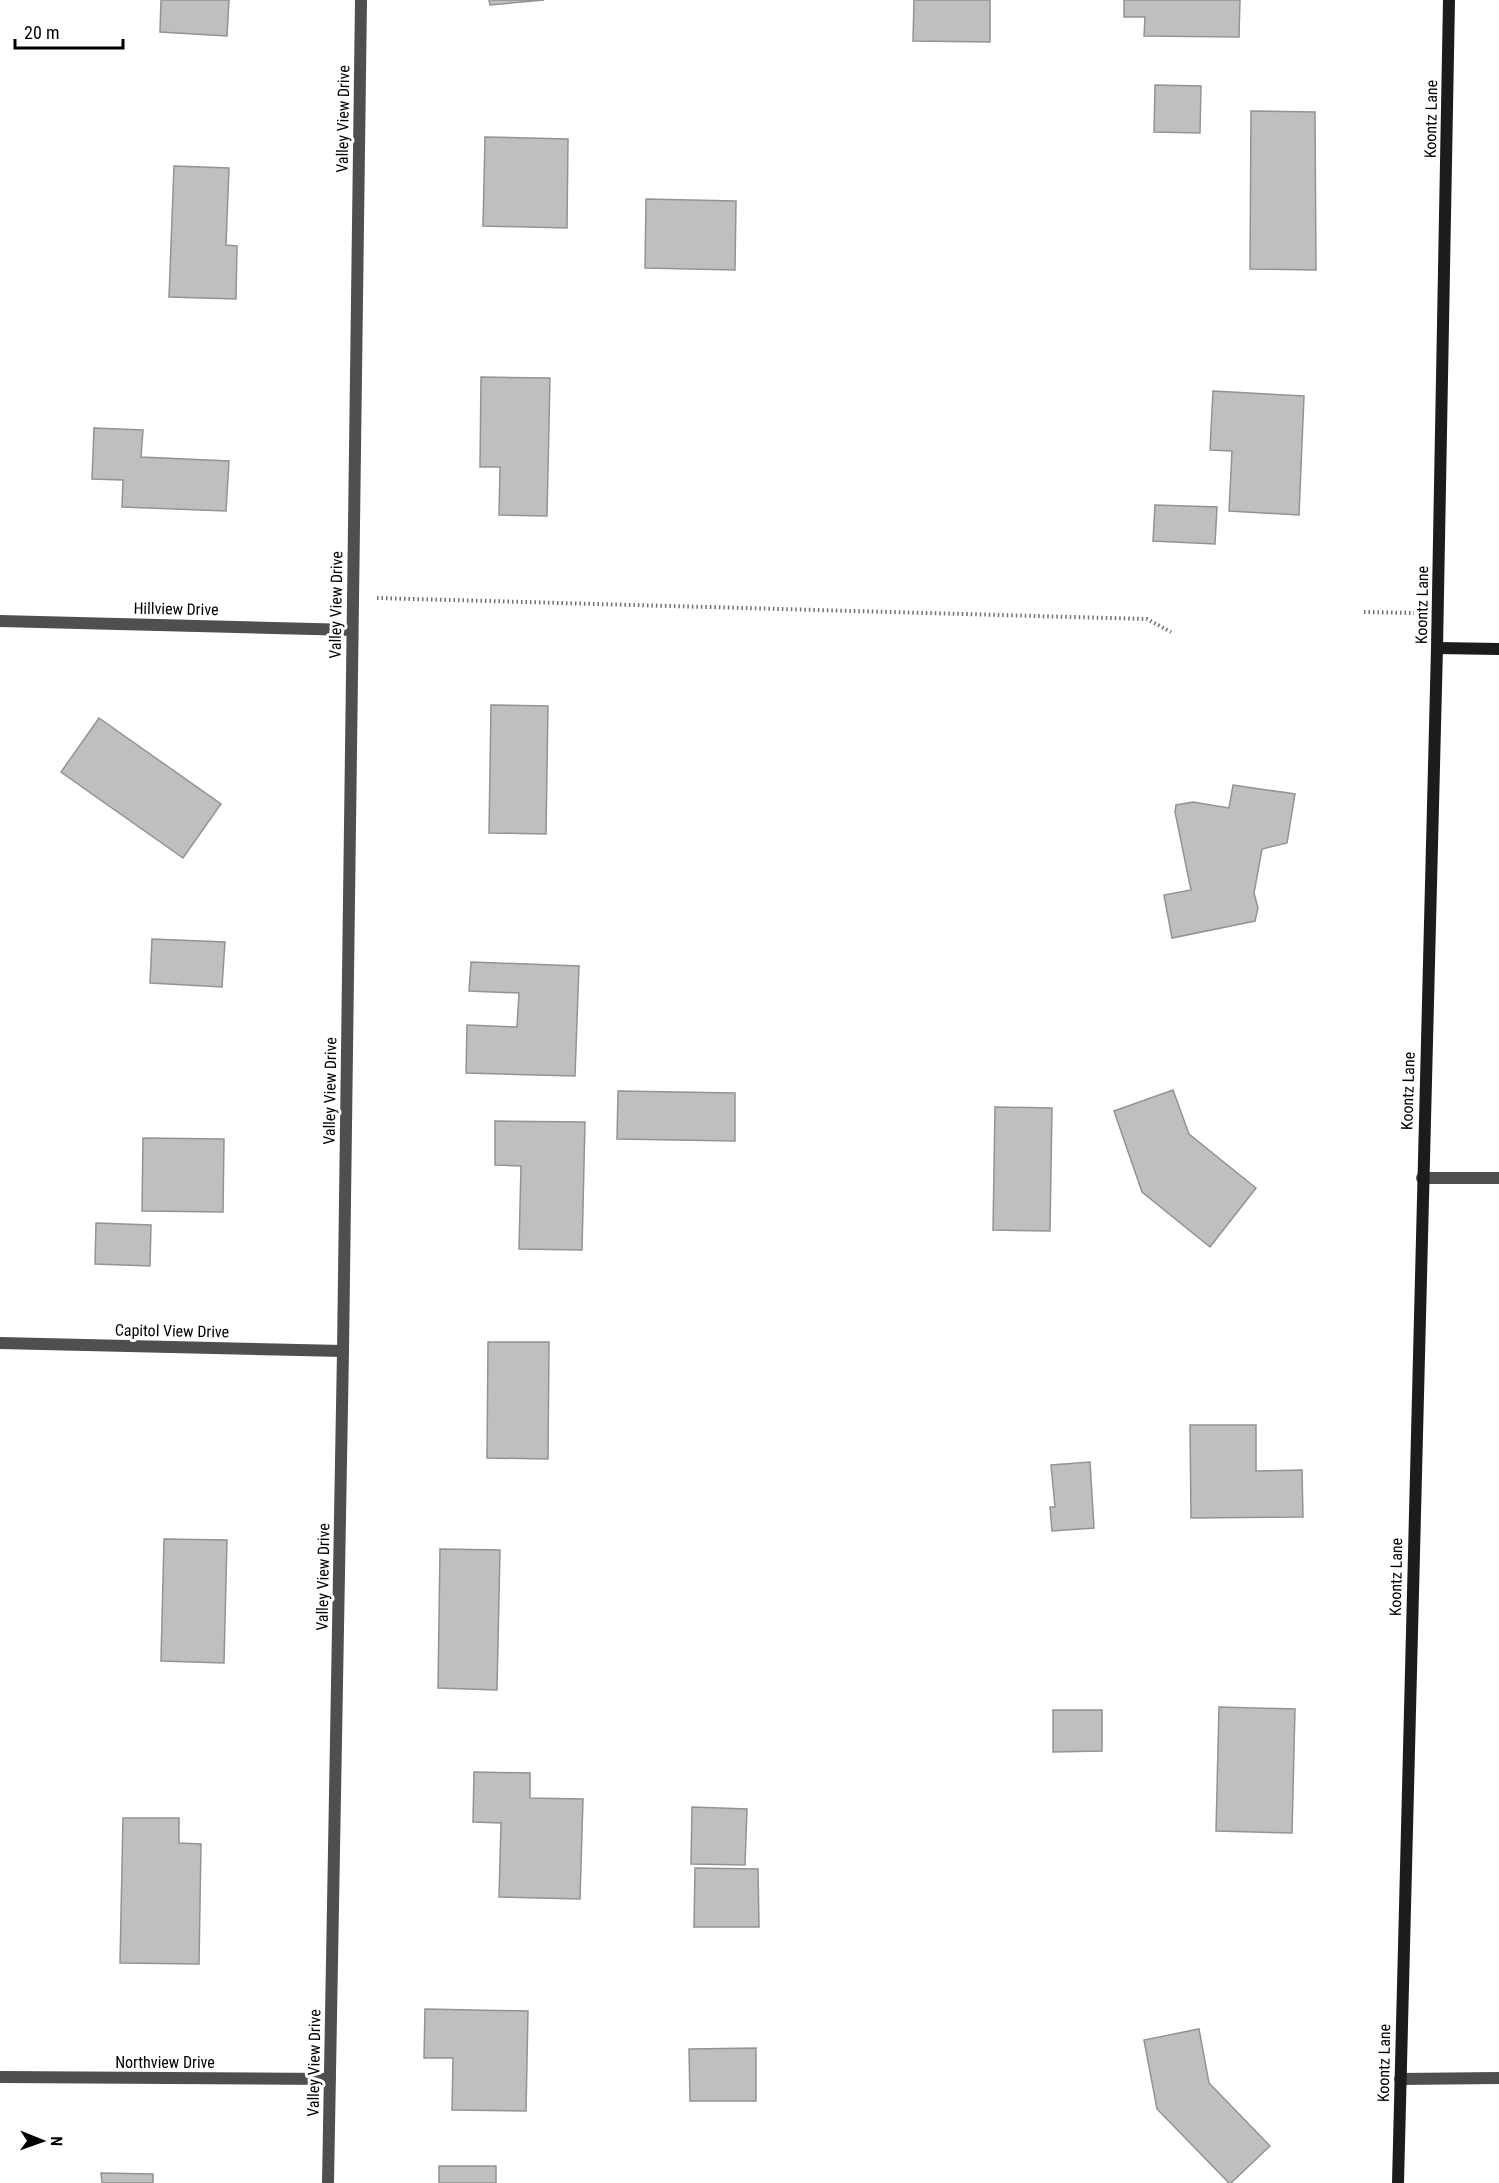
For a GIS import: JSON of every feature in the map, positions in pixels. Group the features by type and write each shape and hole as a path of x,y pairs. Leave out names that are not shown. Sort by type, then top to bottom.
{"street":[{"name":"Valley View Drive","path":"328,2183 343,1351 361,0"},
{"name":"Koontz Lane","path":"1398,2183 1438,613 1449,0"},
{"name":"Hillview Drive","path":"0,621 352,630"},
{"path":"1437,648 1499,649"},
{"path":"1422,1178 1499,1178"},
{"name":"Capitol View Drive","path":"0,1343 343,1351"},
{"name":"Northview Drive","path":"0,2077 330,2079"},
{"path":"1400,2079 1499,2078"}],"path":[{"path":"352,598 1147,619 1171,632"},
{"path":"1364,612 1438,613"}],"building":[{"path":"161,0 229,0 227,36 160,32"},
{"path":"489,0 544,0 490,5"},
{"path":"914,0 990,0 990,42 913,41"},
{"path":"1124,0 1240,0 1239,37 1144,36 1145,17 1124,17"},
{"path":"1155,85 1201,86 1200,133 1154,132"},
{"path":"1251,111 1315,112 1316,270 1250,269"},
{"path":"485,137 568,139 567,228 483,226"},
{"path":"174,166 229,168 226,245 237,246 236,299 169,297"},
{"path":"646,199 736,201 735,270 645,268"},
{"path":"481,377 550,378 547,516 499,515 500,467 480,467"},
{"path":"1213,391 1304,396 1299,515 1229,511 1232,451 1210,450"},
{"path":"94,428 143,430 141,457 229,461 226,511 122,507 123,480 92,479"},
{"path":"1155,505 1217,507 1215,544 1153,541"},
{"path":"491,705 548,706 546,834 489,833"},
{"path":"99,718 221,804 183,858 61,772"},
{"path":"1233,785 1295,794 1287,843 1262,849 1254,893 1258,908 1255,921 1172,938 1164,895 1191,890 1175,812 1176,805 1193,802 1229,808"},
{"path":"152,939 225,942 222,987 150,983"},
{"path":"471,962 579,966 575,1076 466,1073 467,1025 517,1027 519,993 469,991"},
{"path":"1173,1090 1189,1134 1256,1188 1210,1247 1142,1192 1114,1111"},
{"path":"618,1091 735,1093 735,1141 617,1139"},
{"path":"995,1107 1052,1108 1050,1231 993,1230"},
{"path":"495,1121 585,1122 582,1250 519,1249 521,1166 495,1165"},
{"path":"143,1138 224,1139 223,1212 142,1211"},
{"path":"96,1223 151,1225 150,1266 95,1264"},
{"path":"488,1342 549,1342 548,1459 487,1458"},
{"path":"1190,1425 1256,1425 1256,1471 1302,1470 1303,1517 1191,1518"},
{"path":"1090,1462 1094,1528 1052,1531 1050,1507 1055,1507 1051,1465"},
{"path":"164,1539 227,1540 224,1663 161,1661"},
{"path":"440,1549 500,1550 497,1690 438,1688"},
{"path":"1219,1707 1295,1709 1292,1833 1216,1831"},
{"path":"1053,1710 1102,1710 1102,1751 1053,1752"},
{"path":"474,1772 530,1773 530,1798 583,1799 580,1899 499,1897 501,1823 473,1822"},
{"path":"692,1807 747,1809 745,1865 691,1864"},
{"path":"123,1818 179,1818 179,1843 201,1844 199,1964 120,1963"},
{"path":"695,1868 758,1869 759,1927 694,1927"},
{"path":"425,2009 528,2011 526,2111 452,2110 453,2058 424,2058"},
{"path":"1199,2029 1209,2083 1270,2146 1231,2183 1157,2109 1144,2040"},
{"path":"756,2048 756,2101 690,2101 689,2049"},
{"path":"439,2166 496,2166 496,2183 439,2183"},
{"path":"101,2173 153,2174 153,2183 102,2183"}]}
